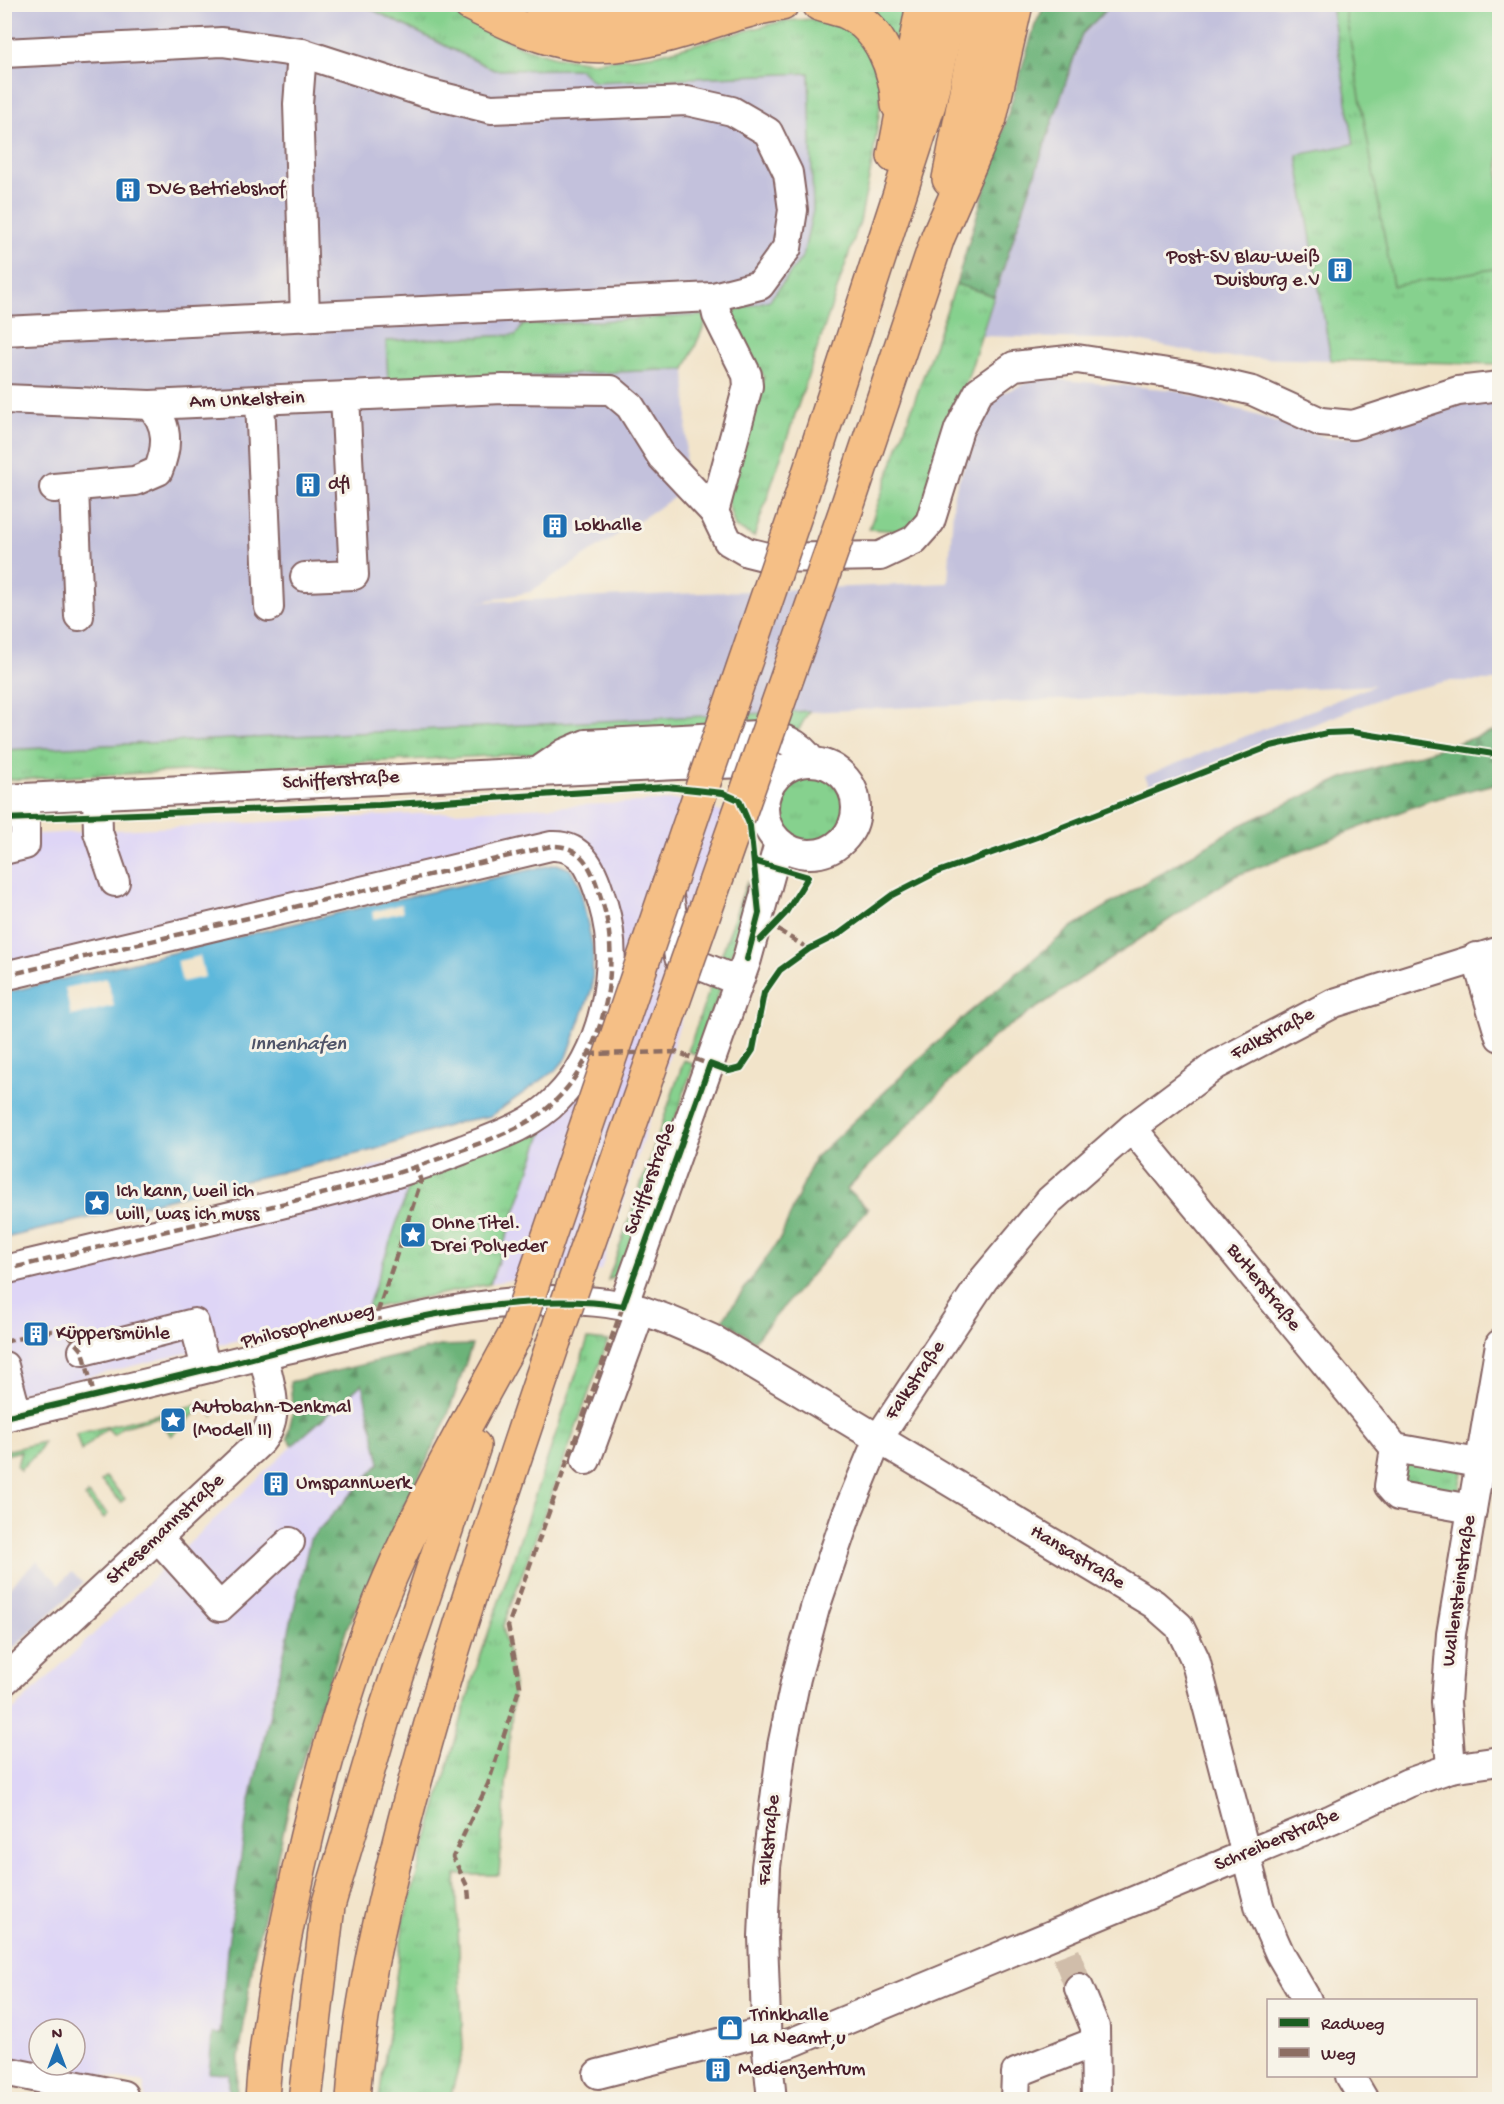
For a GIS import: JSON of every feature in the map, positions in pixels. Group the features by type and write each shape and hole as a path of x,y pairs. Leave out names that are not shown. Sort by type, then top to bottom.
{"highway":[{"path":"470,4 530,34 559,42 618,46 652,40 727,17 782,4"},
{"path":"540,4 558,13 590,21 623,19 688,4"},
{"path":"819,4 847,13 868,27 881,43 897,90 899,128"},
{"path":"877,259 923,4"},
{"path":"305,2100 328,1906 387,1706 450,1516 515,1335 797,510 929,104 951,4"},
{"path":"938,237 983,4"},
{"path":"353,2100 363,2009 380,1915 429,1722 554,1341 847,507 938,237 990,118 1017,9"},
{"path":"262,2100 281,1954 306,1832 345,1692 384,1592 452,1450 515,1335"}],"street":[{"path":"4,53 222,42 302,53 423,92 491,109 687,101 732,111 768,132 788,173 793,210 787,248 760,285 713,297 4,331"},
{"path":"302,53 298,104 305,317"},
{"path":"713,297 717,315 747,375 748,386 714,512 728,542 747,552 771,558 880,556 914,540 930,522 959,429 979,391 1014,366 1077,358 1194,376 1253,391 1321,422 1353,425 1458,391 1500,386"},
{"name":"Am Unkelstein","path":"4,399 150,405 503,389 611,390 630,406 662,457 714,512"},
{"path":"305,577 354,575 345,396"},
{"path":"260,400 269,607"},
{"name":"Am Unkelstein","path":"79,616 64,488 135,481 158,471 165,453 165,435 161,415 150,405"},
{"path":"539,770 565,753 586,744 758,735 782,737 794,742 812,762 826,765 840,773 852,788 857,805 855,822 846,838 832,849 821,854 806,855 792,851 779,843 767,828 763,811 765,795 772,781 783,770"},
{"name":"Schifferstraße","path":"15,798 539,770 752,763 783,770 797,764 812,762"},
{"name":"Schifferstraße","path":"677,765 735,776 765,795"},
{"path":"97,795 98,832 115,882"},
{"path":"4,850 25,845 15,798"},
{"path":"678,821 665,873 679,957 743,970"},
{"name":"Schifferstraße","path":"586,1460 632,1308 743,970 779,843"},
{"path":"4,976 559,845 578,852 593,873 606,916 610,945 608,990 602,1021 588,1054 557,1099 537,1115 495,1137 370,1183 4,1270"},
{"name":"Schifferstraße","path":"743,970 778,908 794,871 806,855"},
{"path":"1488,954 1500,1037"},
{"name":"Falkstraße","path":"772,2100 763,1937 766,1867 782,1746 796,1678 815,1608 847,1514 878,1439 984,1279 1050,1200 1132,1128 1216,1065 1334,1003 1488,954"},
{"name":"Butlerstraße","path":"1132,1128 1395,1448"},
{"name":"Philosophenweg","path":"11,1416 381,1326 481,1307 567,1300 632,1308"},
{"name":"Hansastraße","path":"632,1308 714,1340 1154,1604 1179,1626 1195,1659 1260,1909 1280,1954 1306,1999"},
{"path":"83,1351 194,1323 206,1368"},
{"path":"140,1336 151,1382"},
{"name":"Wallensteinstraße","path":"1451,1768 1446,1702 1451,1634 1472,1509 1490,1465 1500,1344"},
{"name":"Stresemannstraße","path":"4,1681 267,1433 274,1407 263,1355"},
{"path":"4,1366 11,1416"},
{"path":"1472,1509 1398,1496 1389,1486 1395,1448 1490,1465"},
{"path":"158,1538 220,1607 290,1542"},
{"name":"Schreiberstraße","path":"598,2074 767,2041 793,2042 1062,1944 1246,1855 1332,1819 1408,1783 1451,1768 1500,1761"},
{"path":"1079,1988 1095,2027 1096,2100"},
{"path":"1015,2100 1016,2073 1095,2042"},
{"path":"4,2071 123,2097"},
{"path":"1351,2077 1364,2100"}],"shaded area":[{"path":"16,4 363,5 494,70 579,69 594,82 809,72 813,210 803,256 770,300 717,315 516,335 386,341 388,382 685,369 687,412 684,491 530,592 479,602 948,583 954,493 990,398 1039,378 1175,390 1329,438 1363,436 1388,422 1499,395 1499,681 1448,681 1389,695 1151,788 1145,776 1375,685 5,750 4,8"},
{"path":"1111,5 1331,5 1354,144 1297,155 1331,360 1218,357 1133,340 981,336 1082,34"},
{"path":"677,800 732,815 699,964 601,1270 503,1281 367,1309 5,1397 4,1278 549,1114 612,1024 589,850 5,971 5,836"},
{"path":"362,1384 380,1463 310,1540 248,1809 227,1951 222,2018 219,2035 212,2034 209,2072 230,2074 229,2099 145,2099 145,2083 87,2073 87,2017 27,2017 27,2062 5,2058 5,1718 293,1445"},
{"path":"37,1561 59,1584 72,1572 83,1583 5,1656 5,1591"}],"green space":[{"path":"363,5 441,5 521,47 556,57 593,62 658,54 783,21 813,19 841,24 870,50 881,88 880,106 873,159 860,221 754,537 735,527 725,493 764,377 728,312 770,300 803,256 813,210 809,73 594,82 579,69 494,70"},
{"path":"859,5 906,5 899,44"},
{"path":"1045,5 1111,5 1082,34 994,296 956,284 1035,25"},
{"path":"1331,5 1499,5 1499,364 1331,360 1297,155 1354,144"},
{"path":"1344,5 1499,5 1499,268 1393,286"},
{"path":"956,284 994,296 924,515 901,531 869,529"},
{"path":"709,315 685,369 388,382 386,341 516,335 523,325"},
{"path":"809,711 797,733 545,753 5,780 4,750"},
{"path":"1499,730 1499,783 1431,800 1235,876 993,1037 847,1189 868,1209 754,1341 723,1319 780,1239 814,1159 966,1015 1072,927 1239,826 1343,778"},
{"path":"817,775 835,784 842,795 844,808 842,821 835,832 824,839 805,841 787,832 780,821 778,802 787,784 798,777"},
{"path":"747,881 745,917 727,968 718,965"},
{"path":"712,982 721,987 697,1055 688,1051"},
{"path":"684,1060 694,1064 622,1273 608,1280"},
{"path":"549,1114 490,1284 367,1309 411,1181"},
{"path":"588,1339 608,1341 503,1626 514,1685 499,1875 456,1875 463,2050 450,2099 379,2099 404,1920 474,1675"},
{"path":"472,1345 446,1420 347,1628 294,1786 254,1956 238,2065 236,2099 229,2099 229,2074 209,2073 212,2034 220,2034 227,1951 248,1809 310,1539 380,1463 362,1384 293,1445 287,1438 293,1412 290,1382 440,1346"},
{"path":"209,1402 213,1416 203,1406 171,1436 159,1417 122,1427 114,1435 107,1428 81,1451 76,1434"},
{"path":"43,1442 40,1450 20,1470 17,1466 21,1451 5,1455 5,1451"},
{"path":"1404,1458 1463,1467 1457,1500 1402,1492"},
{"path":"106,1477 125,1499 121,1502 101,1481"},
{"path":"88,1494 108,1514 104,1518 85,1497"}],"water":[{"name":"Innenhafen","path":"557,864 570,869 579,883 593,949 592,988 567,1057 557,1069 491,1116 463,1121 373,1150 5,1238 4,993 385,902"}],"pier":[{"path":"401,904 403,912 374,919 372,912"},
{"path":"200,956 205,977 182,982 177,961"},
{"path":"107,978 114,1006 71,1016 65,988"}],"tunnel":[{"path":"1066,1954 1079,1988"}],"marked path":[{"path":"4,976 551,846 573,850 587,864 592,873 603,904 610,954 605,1008 587,1058 557,1099 525,1123 435,1160 352,1186 4,1270"},
{"path":"778,930 809,949"},
{"path":"588,1054 676,1052 714,1066"},
{"path":"381,1326 378,1311 421,1181 416,1168"},
{"path":"469,1899 468,1888 453,1857 488,1784 520,1686 508,1626 623,1306"},
{"path":"4,1342 63,1328 83,1351 94,1395"}],"cycle path":[{"path":"4,1417 436,1314 531,1302 578,1302 623,1306 710,1064 729,1071 741,1068 753,1050 764,993 780,970 809,949 839,934 892,895 935,873 1037,837 1271,746 1327,733 1352,732 1500,755"},
{"path":"4,819 379,805 667,787 723,793 739,800 750,826 759,913 747,959"},
{"path":"754,861 808,877 785,914 760,940"}],"place":[{"name":"DVG Betriebshof","path":"128,190"},
{"name":"Post-SV Blau-Weiß Duisburg e.V","path":"1340,270"},
{"name":"dfl","path":"308,485"},
{"name":"Lokhalle","path":"555,526"},
{"name":"Ich kann, weil ich will, was ich muss","path":"97,1203"},
{"name":"Ohne Titel. Drei Polyeder","path":"413,1235"},
{"name":"Küppersmühle","path":"36,1334"},
{"name":"Autobahn-Denkmal (Modell II)","path":"173,1420"},
{"name":"Umspannwerk","path":"276,1484"},
{"name":"Trinkhalle La Neamțu","path":"730,2028"},
{"name":"Medienzentrum","path":"718,2070"}]}
